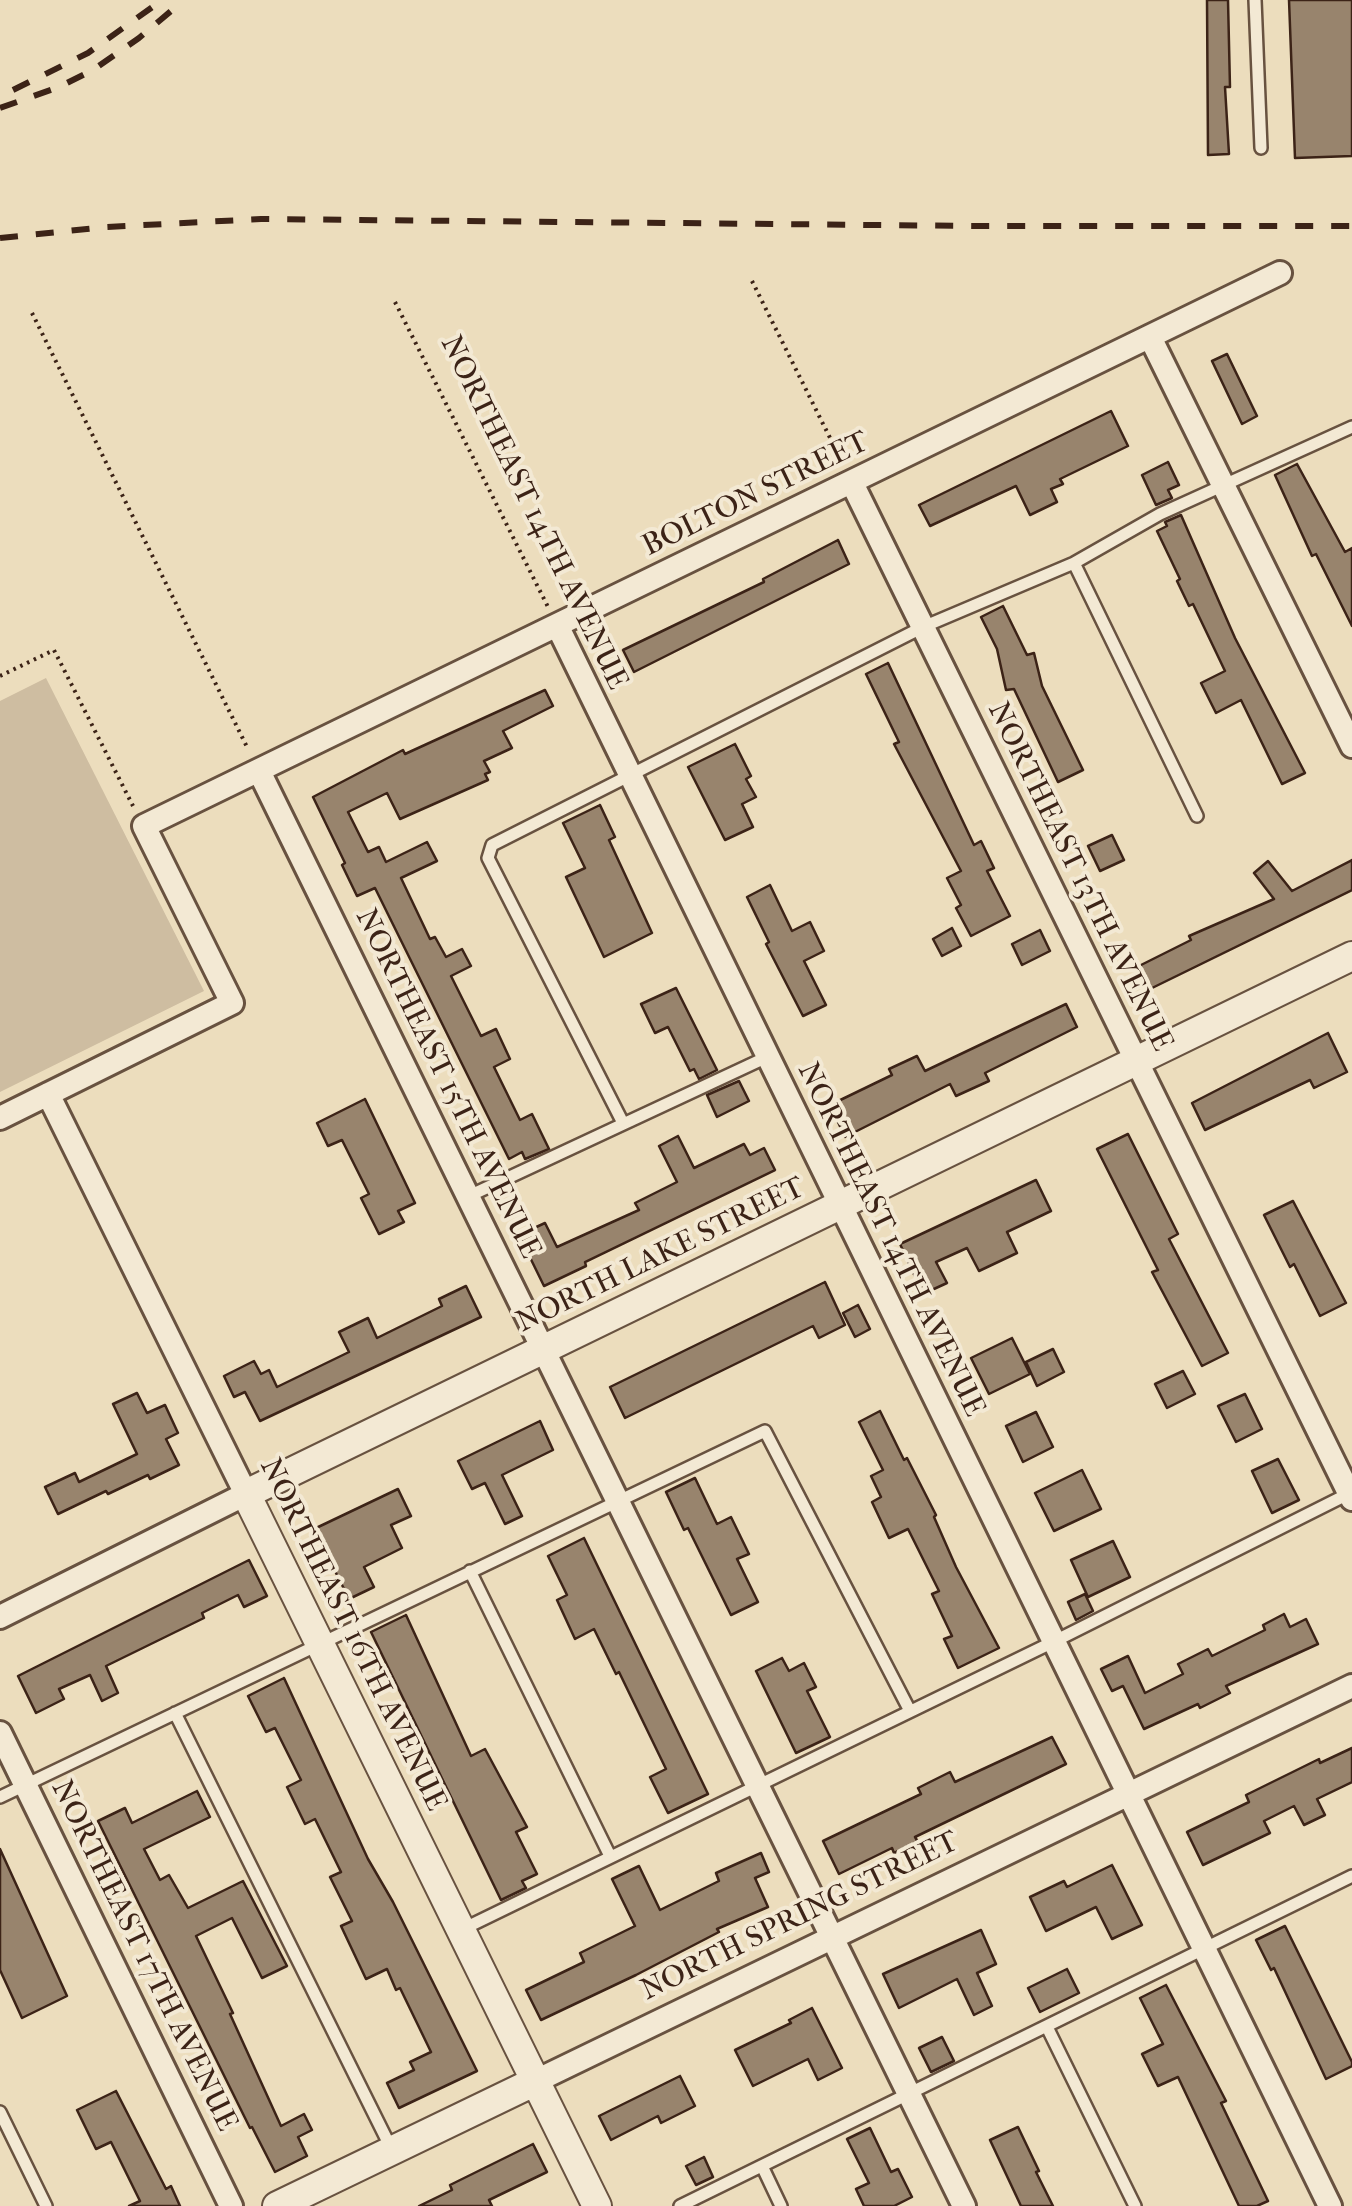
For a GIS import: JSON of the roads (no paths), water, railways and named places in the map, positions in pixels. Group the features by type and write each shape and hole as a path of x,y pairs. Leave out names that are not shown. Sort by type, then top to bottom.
{"street":[{"name":"BOLTON STREET","path":"48,1094 232,1003 144,826 1280,273"},
{"path":"1150,337 1352,746"},
{"name":"NORTHEAST 13TH AVENUE","path":"852,482 1351,1495"},
{"name":"NORTHEAST 14TH AVENUE","path":"556,625 1330,2206"},
{"name":"NORTHEAST 15TH AVENUE","path":"259,771 964,2206"},
{"name":"NORTH LAKE STREET","path":"0,1617 1352,956"},
{"path":"0,1118 48,1094"},
{"name":"NORTHEAST 16TH AVENUE","path":"48,1094 597,2206"},
{"name":"NORTH SPRING STREET","path":"277,2206 1352,1686"},
{"name":"NORTHEAST 17TH AVENUE","path":"0,1733 231,2206"}],"lane":[{"path":"1255,0 1261,148"},
{"path":"623,1123 488,858 492,845 923,627 1074,563 1223,484 1352,428"},
{"path":"1074,563 1197,816"},
{"path":"469,1196 767,1057"},
{"path":"0,1797 765,1431 910,1711"},
{"path":"462,1930 1351,1495"},
{"path":"470,1571 610,1856"},
{"path":"175,1713 392,2150"},
{"path":"680,2206 1350,1881"},
{"path":"1047,2026 1135,2206"},
{"path":"0,2112 46,2206"},
{"path":"762,2166 781,2206"}],"railway":[{"path":"0,108 93,70 184,0"},
{"path":"13,90 88,53 158,3"},
{"path":"0,238 106,227 261,219 1352,226"}]}
